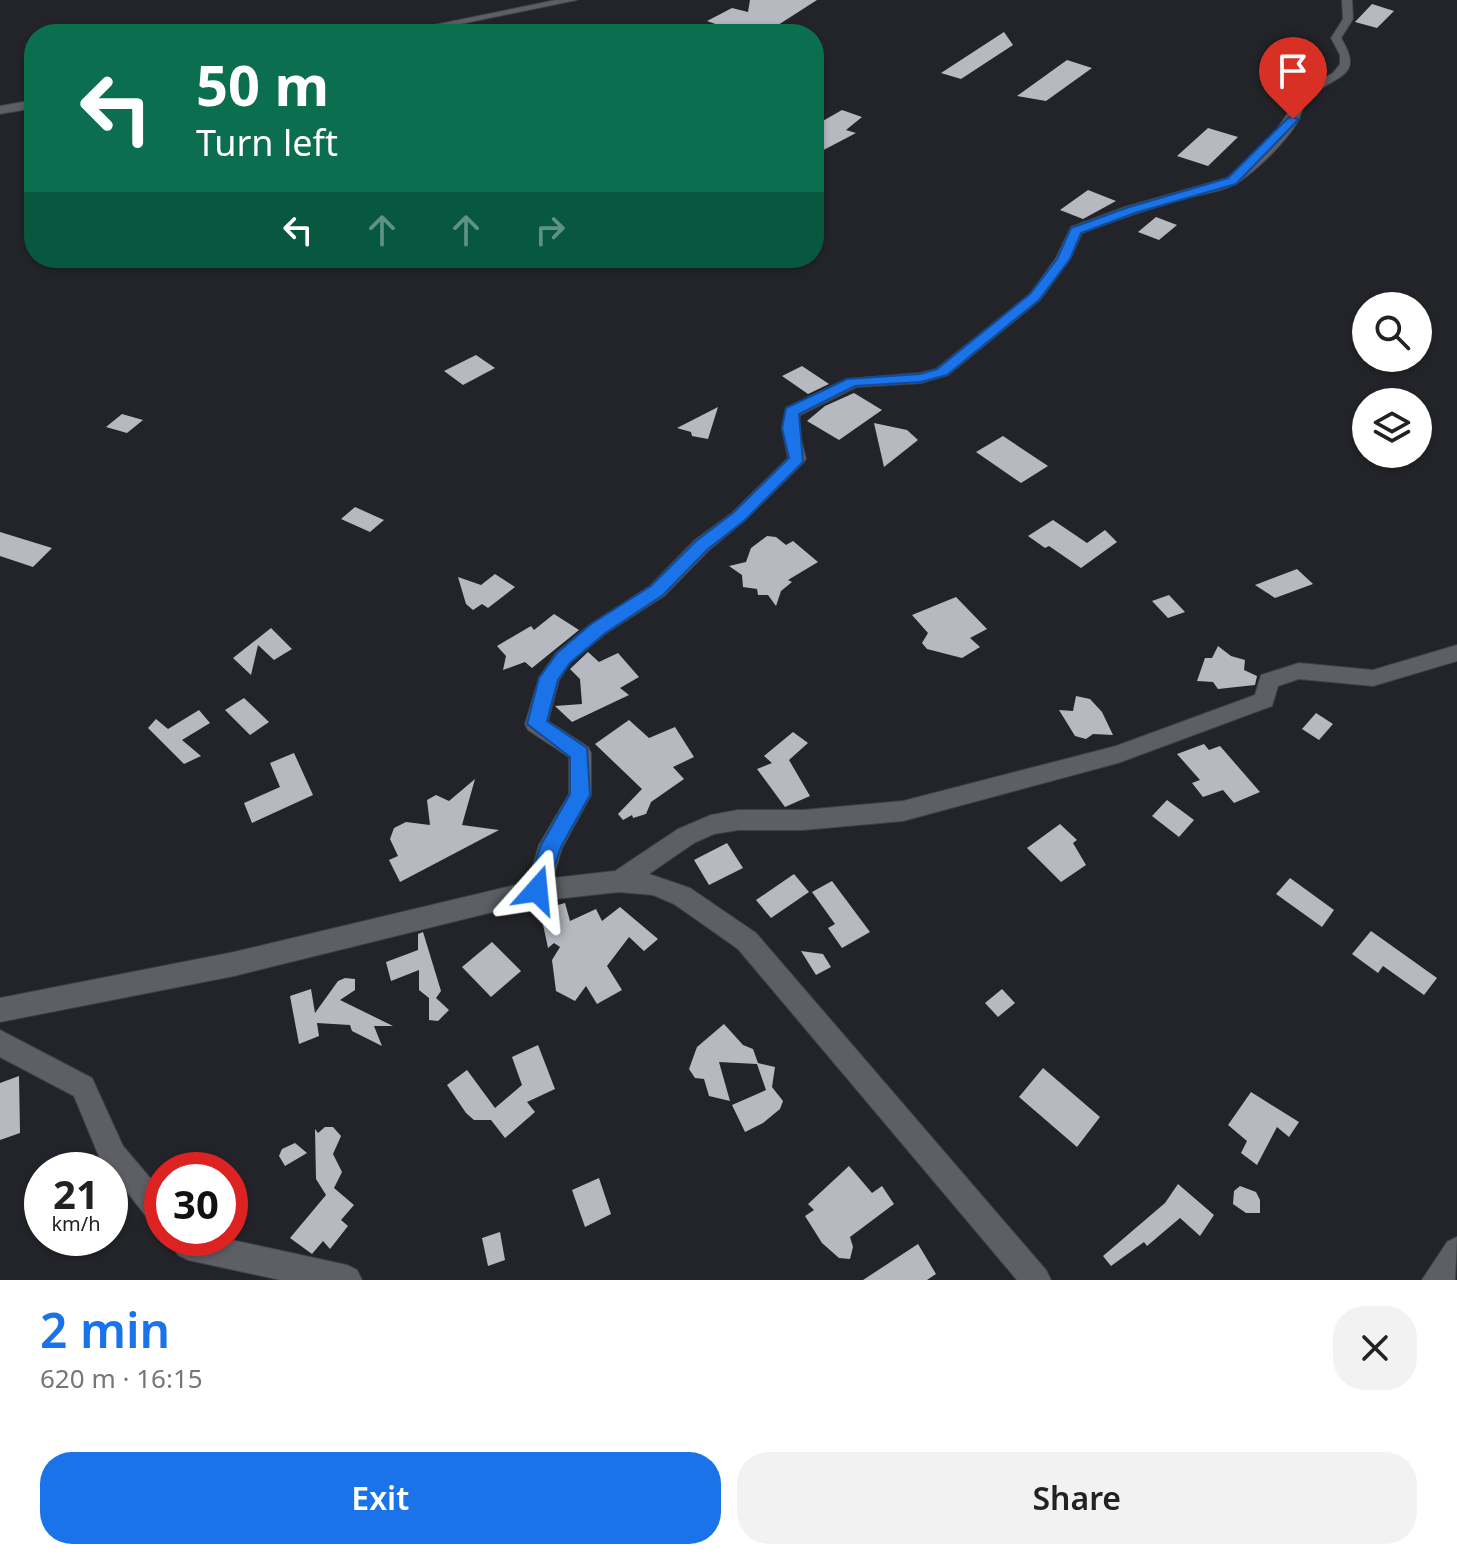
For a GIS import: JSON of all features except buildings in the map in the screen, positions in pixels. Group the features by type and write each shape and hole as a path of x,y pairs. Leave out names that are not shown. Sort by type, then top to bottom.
{"street":[{"path":"447,24 572,0"},
{"path":"537,890 551,845 580,795 580,753 536,724 549,678 563,658 598,629 657,591 702,545 738,517 797,459 790,428 792,412 853,382 921,378 942,372 1035,297 1063,259 1076,230 1130,210 1232,181 1246,170 1293,119 1298,103 1307,93 1337,75 1346,64 1346,55 1336,38 1348,19 1347,0"},
{"path":"0,110 24,106"},
{"path":"619,881 663,849 711,825 738,820 803,820 903,811 1118,754 1265,700 1268,681 1299,671 1373,678 1457,653"},
{"path":"0,1010 234,964 537,890 619,881 654,885 682,896 747,941 1036,1280"},
{"path":"0,1043 83,1087 113,1156 144,1193"},
{"path":"1437,1280 1457,1252"},
{"path":"238,1256 347,1280"}],"route":[{"path":"537,890 551,845 580,795 580,753 536,724 549,678 563,658 598,629 657,591 702,545 738,517 797,459 790,428 792,412 853,382 921,378 942,372 1035,297 1063,259 1076,230 1130,210 1232,181 1274,143 1293,119"}]}
